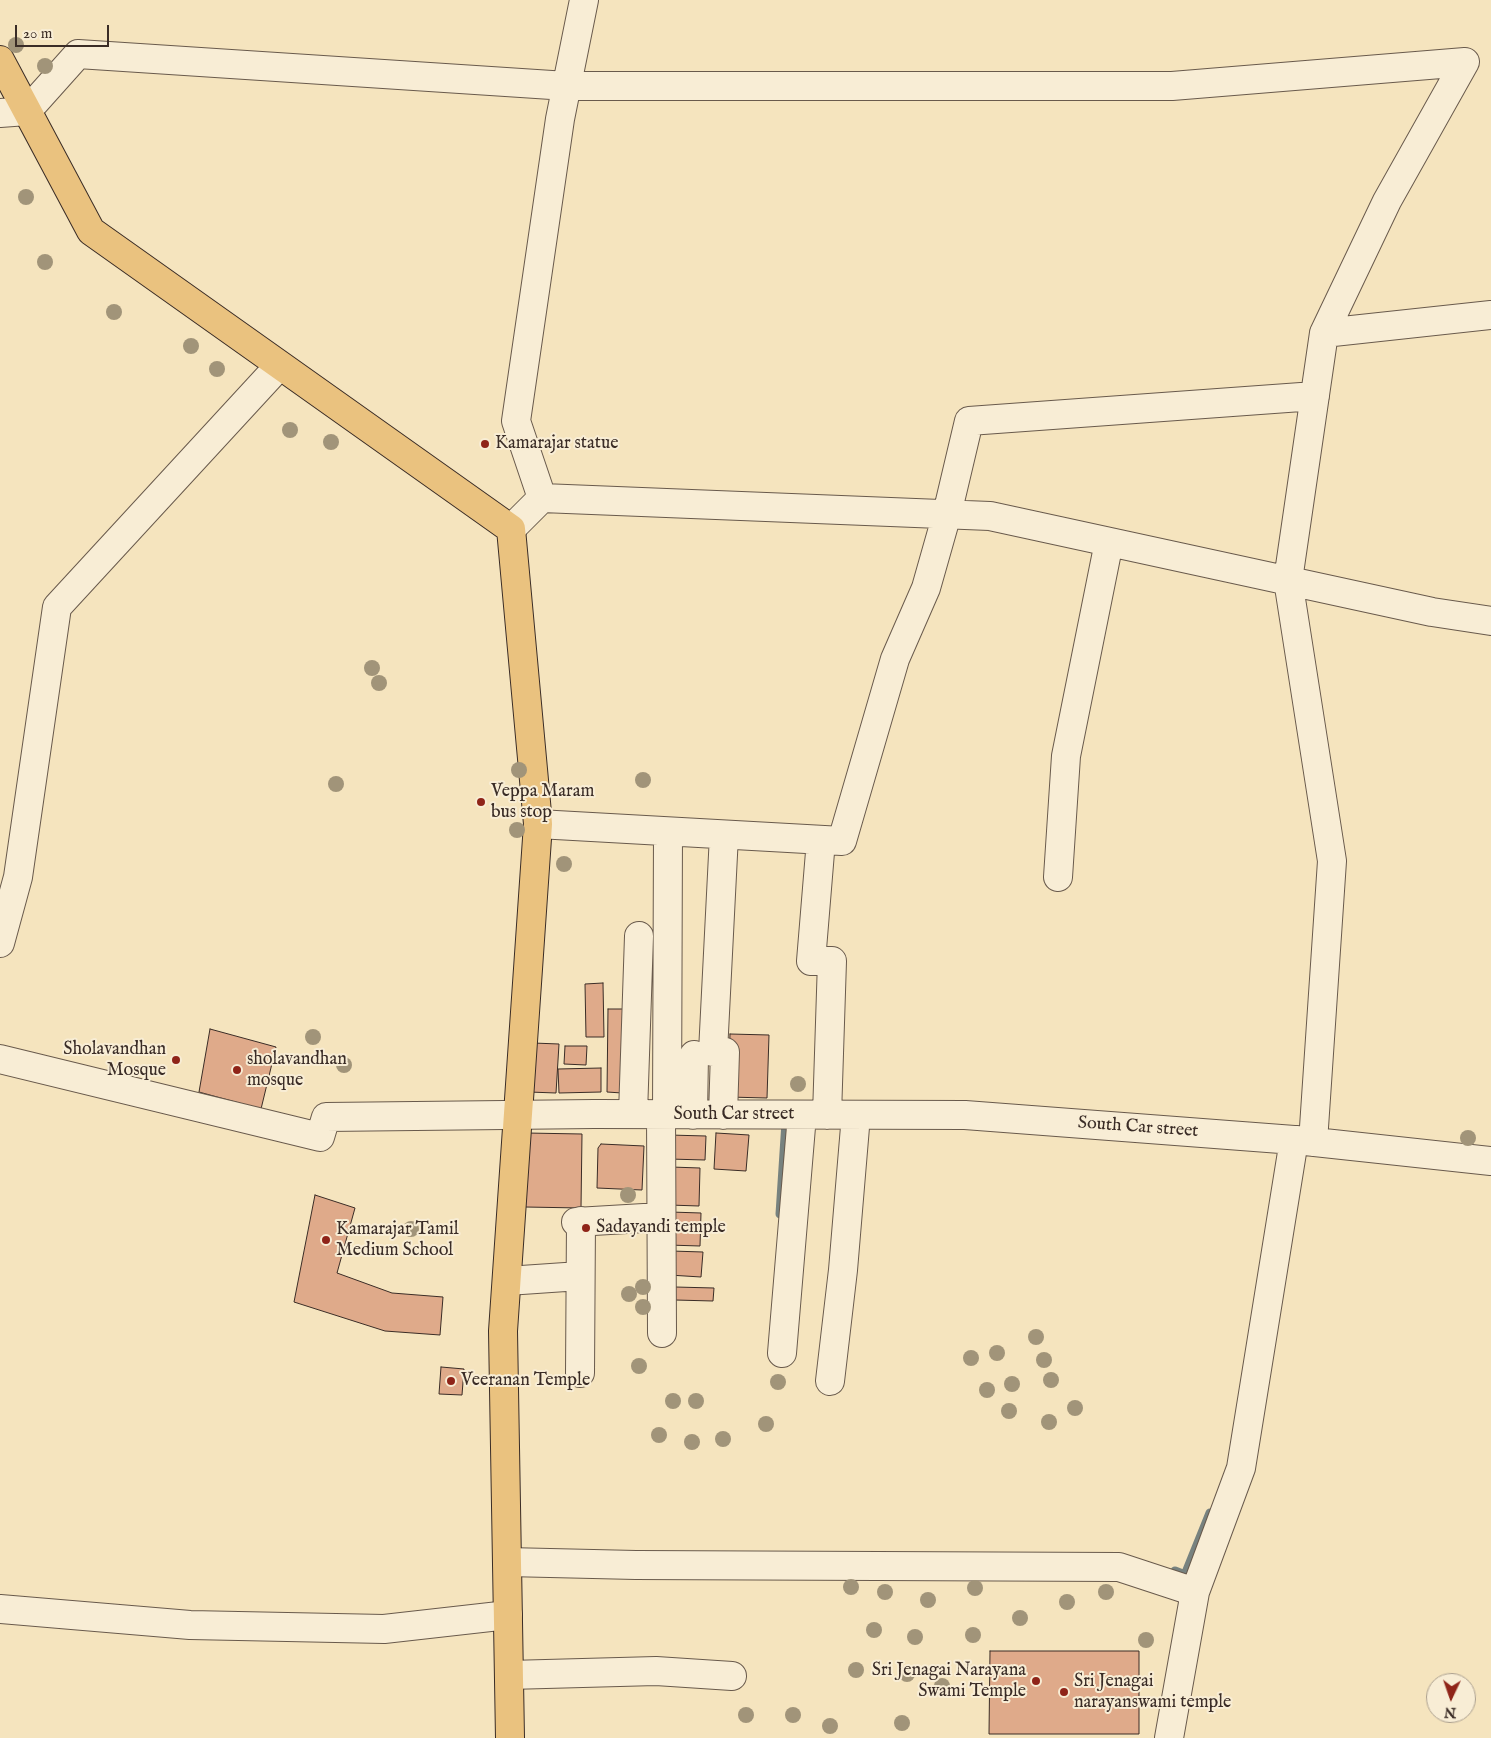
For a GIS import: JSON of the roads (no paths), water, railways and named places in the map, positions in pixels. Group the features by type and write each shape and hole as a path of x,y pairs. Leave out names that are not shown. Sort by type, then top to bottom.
{"main road":[{"path":"0,60 91,232 511,529 538,824 503,1331 510,1738"}],"street":[{"path":"542,498 516,421 559,129 584,0"},
{"path":"0,113 27,111 78,54 567,86 1172,86 1465,62 1387,200 1324,333 1288,580 1332,861 1304,1141 1241,1468 1195,1592 1169,1738"},
{"path":"1324,333 1491,314"},
{"path":"0,943 18,877 57,606 279,366"},
{"path":"538,824 842,841 895,659 926,588 947,514 969,421 1315,396"},
{"path":"511,529 542,498 990,516 1432,612 1491,621"},
{"path":"1058,877 1066,756 1109,542"},
{"path":"662,1333 661,1217 674,1115 668,832"},
{"path":"723,1114 725,1052 713,1052 724,834"},
{"path":"782,1353 814,1115 832,961 811,961 821,840"},
{"path":"633,1114 639,936"},
{"path":"674,1115 694,1055"},
{"name":"South Car street","path":"0,1059 320,1137 326,1117 633,1114 965,1115 1304,1141 1491,1161"},
{"path":"830,1380 843,1270 856,1115"},
{"path":"580,1373 578,1222 661,1217"},
{"path":"507,1281 580,1276"},
{"path":"507,1562 636,1565 1119,1567 1195,1592"},
{"path":"0,1609 190,1625 384,1629 508,1615"},
{"path":"509,1675 656,1671 732,1676"}],"waterway":[{"path":"780,1214 786,1122 782,1122"},
{"path":"1175,1571 1185,1575 1210,1513"}],"place":[{"name":"Kamarajar statue","path":"485,444"},
{"name":"Veppa Maram bus stop","path":"481,802"},
{"name":"Sholavandhan Mosque","path":"176,1060"},
{"name":"sholavandhan mosque","path":"237,1070"},
{"name":"Sadayandi temple","path":"586,1228"},
{"name":"Kamarajar Tamil Medium School","path":"326,1240"},
{"name":"Veeranan Temple","path":"451,1381"},
{"name":"Sri Jenagai Narayana Swami Temple","path":"1036,1681"},
{"name":"Sri Jenagai narayanswami temple","path":"1064,1692"}]}
